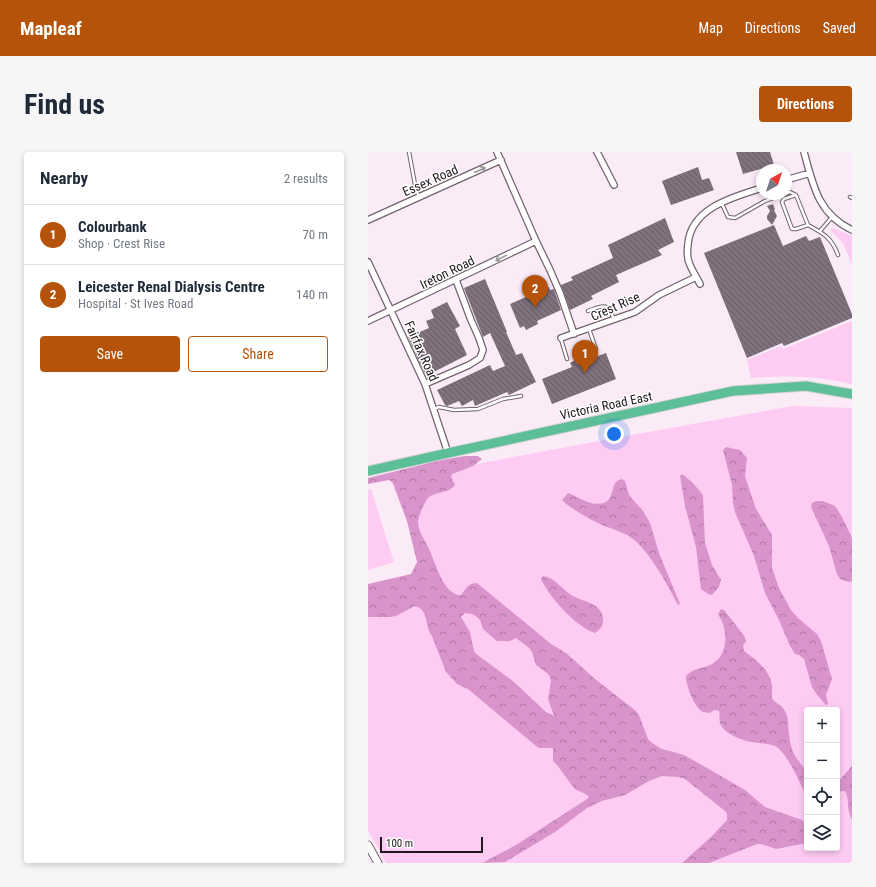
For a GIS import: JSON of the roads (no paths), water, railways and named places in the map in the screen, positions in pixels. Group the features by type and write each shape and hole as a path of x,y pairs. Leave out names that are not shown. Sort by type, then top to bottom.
{"highway":[{"name":"Victoria Road East","path":"368,472 448,452 733,391 806,386 852,394"}],"street":[{"path":"497,152 558,287 574,334"},
{"path":"597,152 614,185"},
{"path":"804,152 819,200 832,216 852,230"},
{"name":"Essex Road","path":"368,220 501,160"},
{"path":"792,178 810,173"},
{"path":"700,284 689,264 687,251 688,236 694,224 708,209 741,194 756,190"},
{"name":"Ireton Road","path":"368,322 536,241"},
{"name":"Fairfax Road","path":"368,262 425,384 448,452"},
{"name":"Crest Rise","path":"561,338 635,312 659,295 696,277"},
{"path":"425,384 469,365 480,358 483,350 456,280"},
{"path":"368,845 378,863"}],"lane":[{"path":"409,152 416,190 419,197"},
{"path":"722,203 728,217 735,218 765,201 790,192 796,195 808,225 820,231 834,244 838,255"},
{"path":"796,195 784,199 782,202 792,229 794,230 808,225"},
{"path":"820,231 832,216"},
{"path":"588,311 606,306 610,309 614,320"},
{"path":"589,329 596,349"},
{"path":"561,338 567,359"},
{"path":"434,409 441,407 454,410 478,409 503,399 521,396"}],"place":[{"name":"Leicester Renal Dialysis Centre","path":"535,308"},
{"name":"Colourbank","path":"585,373"}]}
